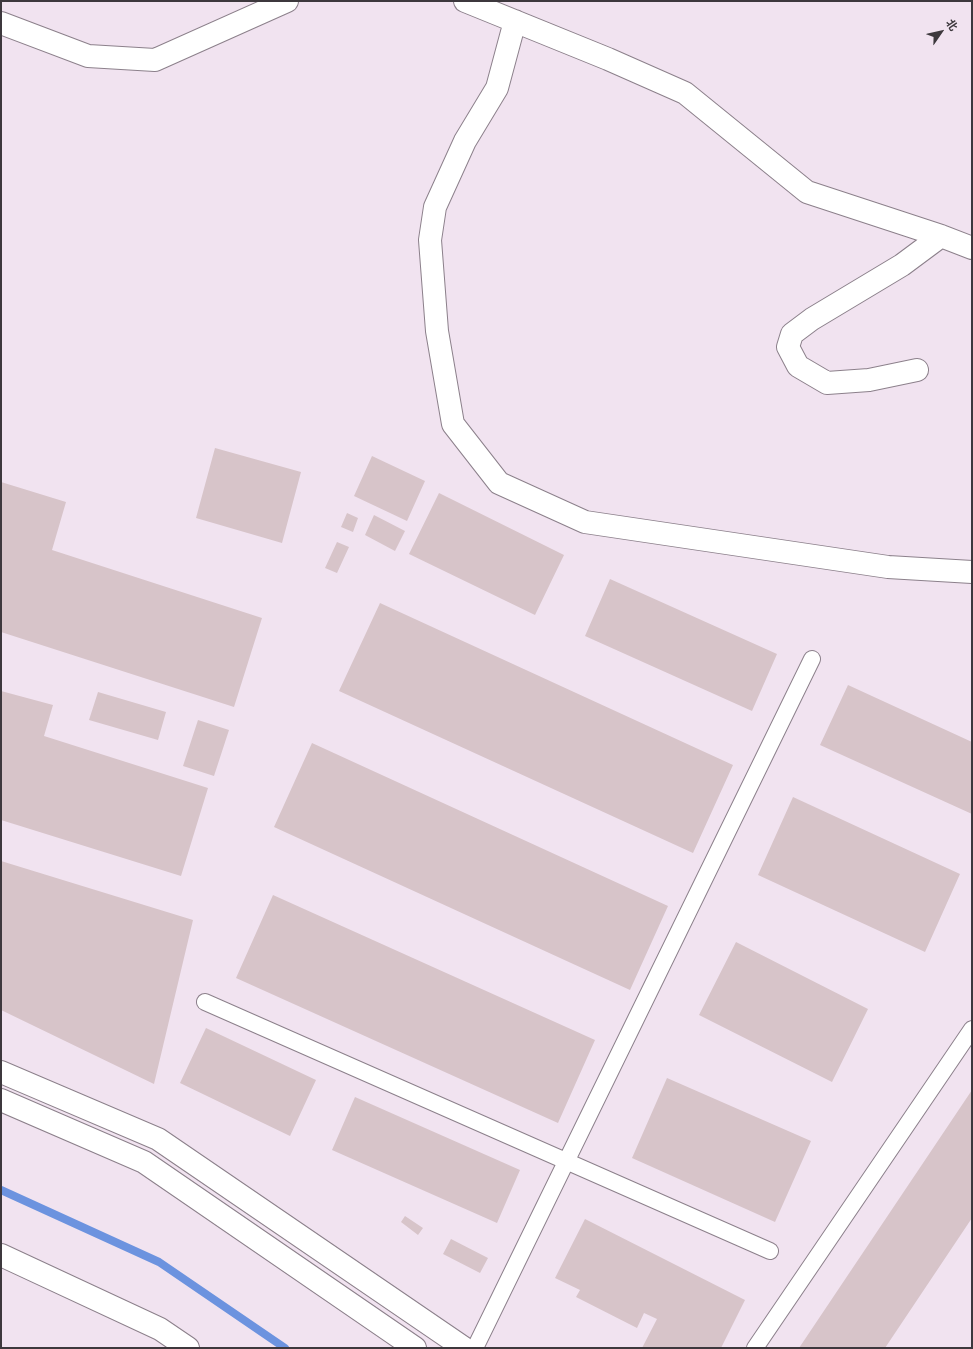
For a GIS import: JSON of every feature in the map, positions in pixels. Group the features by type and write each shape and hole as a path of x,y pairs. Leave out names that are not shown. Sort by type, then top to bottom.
{"street":[{"path":"1,23 88,56 155,60 287,1"},
{"path":"465,1 608,59 685,93 807,192 941,236 972,248"},
{"path":"515,21 497,88 465,141 435,207 430,240 437,331 453,424 500,483 585,522 888,567 972,572"},
{"path":"917,370 869,380 827,383 798,366 788,347 792,334 812,319 902,265 941,236"},
{"path":"1,1072 158,1139 464,1348"},
{"path":"1,1100 144,1162 415,1348"},
{"path":"1,1255 160,1329 188,1348"}],"lane":[{"path":"475,1348 812,659"},
{"path":"205,1002 770,1251"},
{"path":"755,1348 972,1029"}],"building":[{"path":"215,448 301,472 282,543 196,518"},
{"path":"372,456 425,481 407,521 354,496"},
{"path":"1,482 66,502 52,550 262,618 234,707 1,632"},
{"path":"439,493 564,555 535,615 409,554"},
{"path":"347,513 358,518 353,532 341,527"},
{"path":"374,515 405,531 395,551 365,535"},
{"path":"337,542 349,547 337,573 325,568"},
{"path":"610,579 777,654 752,711 585,636"},
{"path":"380,603 733,765 693,853 339,691"},
{"path":"848,685 972,742 972,814 820,745"},
{"path":"1,691 53,705 44,736 208,788 181,876 1,820"},
{"path":"98,692 166,712 158,740 89,720"},
{"path":"198,720 229,730 214,776 183,766"},
{"path":"312,743 668,906 630,990 274,827"},
{"path":"793,797 960,874 925,952 758,875"},
{"path":"1,861 193,920 154,1084 1,1010"},
{"path":"273,895 595,1040 558,1123 236,978"},
{"path":"736,942 868,1009 832,1082 699,1015"},
{"path":"206,1028 316,1080 290,1136 180,1083"},
{"path":"667,1078 811,1141 775,1222 632,1158"},
{"path":"972,1090 972,1218 885,1348 799,1348"},
{"path":"355,1097 520,1170 497,1223 332,1150"},
{"path":"405,1216 423,1228 418,1235 401,1222"},
{"path":"585,1219 745,1300 721,1348 642,1348 657,1319 644,1313 637,1328 576,1297 580,1290 555,1278"},
{"path":"451,1239 488,1258 480,1273 443,1254"}],"waterway":[{"path":"1,1190 159,1262 285,1348"}]}
